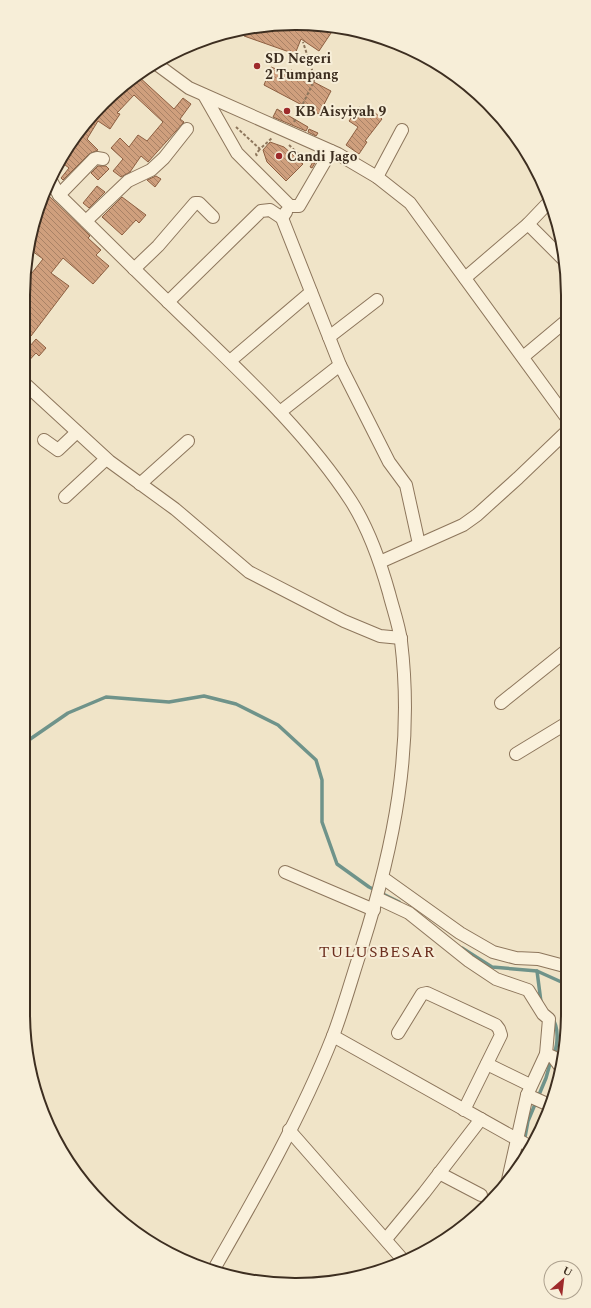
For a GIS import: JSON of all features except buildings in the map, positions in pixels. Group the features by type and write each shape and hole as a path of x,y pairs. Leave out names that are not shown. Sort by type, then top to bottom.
{"street":[{"path":"161,67 189,88 286,138 331,151 377,177 410,203 561,407"},
{"path":"204,95 238,153 290,206 299,206 331,151"},
{"path":"86,221 128,181 151,170 164,158 187,129"},
{"path":"377,177 402,130"},
{"path":"60,195 94,159 103,159"},
{"path":"54,185 60,195 280,412 326,466 352,503 367,532 380,562 401,638 406,711 404,761 395,823 379,894 333,1036 289,1130 216,1266"},
{"path":"134,269 158,246 195,203 199,203 213,217"},
{"path":"282,218 290,206"},
{"path":"465,278 528,224 545,206"},
{"path":"168,302 261,211 270,210 282,218 340,365 389,462 406,484 419,544"},
{"path":"528,224 558,254"},
{"path":"230,361 311,292"},
{"path":"329,337 377,300"},
{"path":"523,357 561,324"},
{"path":"280,412 340,365"},
{"path":"30,388 106,458 175,509 249,572 344,621 380,636 401,638"},
{"path":"44,440 58,450 77,432"},
{"path":"380,562 463,525 477,515 561,437"},
{"path":"140,484 188,441"},
{"path":"65,497 106,458"},
{"path":"500,703 561,655"},
{"path":"516,754 561,728"},
{"path":"285,872 379,894 460,932 493,952 516,958 538,959 561,965"},
{"path":"379,894 409,913 469,961 496,979 528,990 542,1014 549,1019 549,1055 515,1162"},
{"path":"398,1033 422,994 427,993 496,1025 501,1035 464,1110"},
{"path":"333,1036 522,1142"},
{"path":"549,1055 556,1063"},
{"path":"487,1064 535,1096"},
{"path":"386,1239 440,1173 481,1119"},
{"path":"289,1130 400,1257"},
{"path":"440,1173 480,1195"}],"path":[{"path":"303,42 313,73 314,81 286,138 288,145 307,162"},
{"path":"232,123 260,149 272,138 277,140"}],"waterway":[{"path":"30,739 68,713 106,697 169,702 204,696 236,704 278,725 316,760 322,780 322,822 337,864 369,887 399,902"},
{"path":"462,948 492,967 537,971 561,982"},
{"path":"537,971 541,1002"},
{"path":"552,1018 556,1026 557,1036 554,1054"},
{"path":"523,1148 528,1121 546,1078 551,1060"}],"place":[{"name":"SD Negeri 2 Tumpang","path":"257,66"},
{"name":"KB Aisyiyah 9","path":"287,111"},
{"name":"Candi Jago","path":"279,156"}],"district":[{"name":"TULUSBESAR","path":"377,952"}]}
